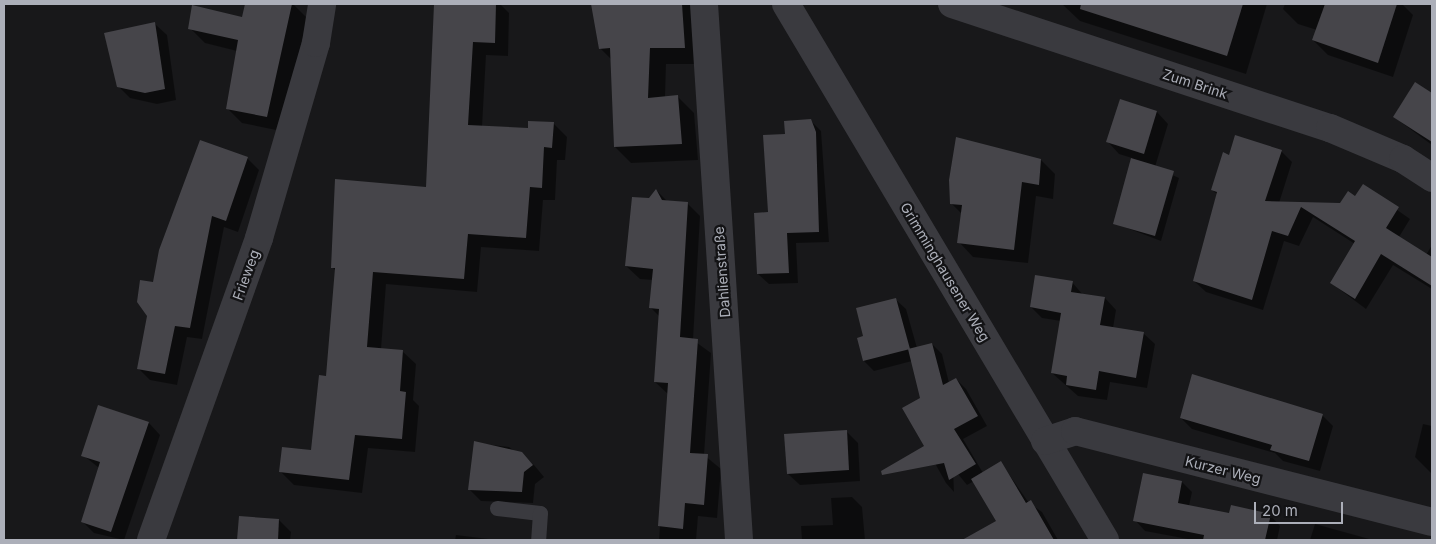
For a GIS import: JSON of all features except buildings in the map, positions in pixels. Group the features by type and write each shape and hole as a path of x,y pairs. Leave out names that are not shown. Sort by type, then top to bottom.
{"street":[{"name":"Frieweg","path":"151,540 259,238 316,42 322,4"},
{"name":"Dahlienstraße","path":"704,4 739,540"},
{"name":"Grimminghausener Weg","path":"786,4 1105,540"},
{"name":"Zum Brink","path":"952,4 1330,128 1403,159 1432,178"},
{"name":"Kurzer Weg","path":"1045,441 1075,431 1432,522"}],"lane":[{"path":"498,508 540,513 538,540"}]}
